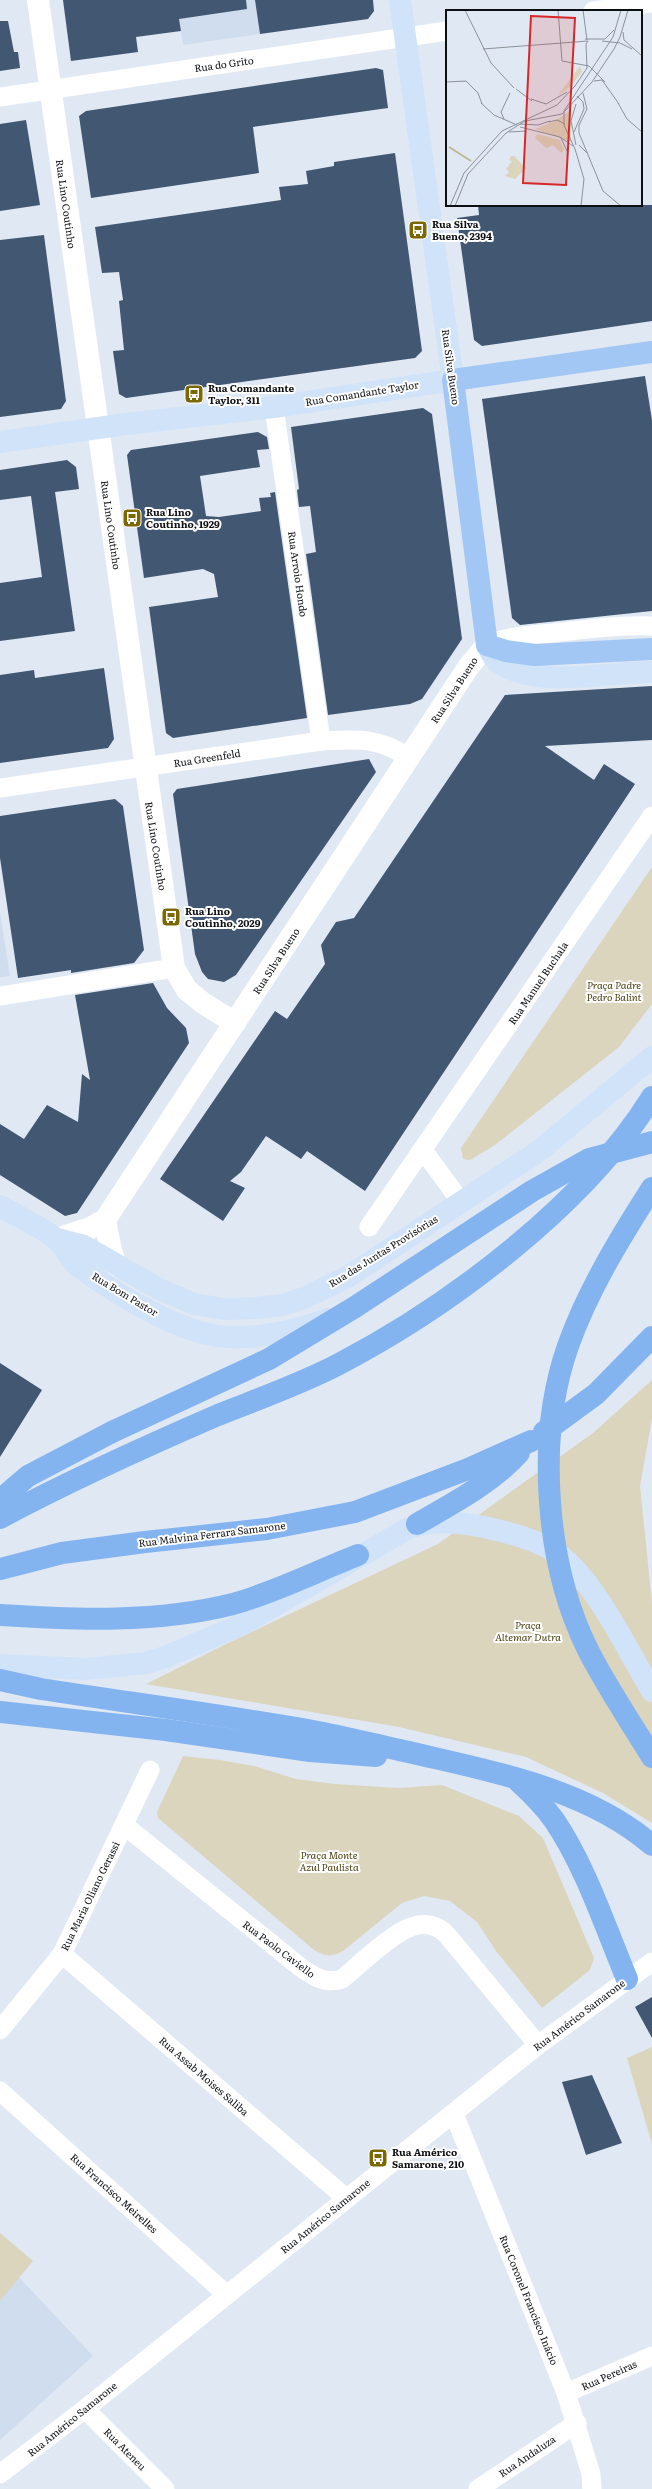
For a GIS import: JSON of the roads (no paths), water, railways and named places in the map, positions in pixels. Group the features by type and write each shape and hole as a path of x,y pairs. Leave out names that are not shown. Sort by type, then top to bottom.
{"highway":[{"path":"0,1518 58,1487 186,1429 338,1365 446,1300 513,1248 568,1198 602,1163 642,1114 652,1097"},
{"path":"0,1500 28,1476 112,1432 269,1359 347,1311 532,1191 589,1159 652,1142"},
{"path":"652,1188 619,1240 585,1304 568,1347 556,1394 549,1458 552,1526 569,1601 587,1648 652,1757"},
{"path":"417,1524 455,1502 510,1464 531,1441 596,1394 652,1337"},
{"name":"Rua Malvina Ferrara Samarone","path":"0,1569 62,1553 145,1542 267,1529 355,1512 468,1469 531,1441"},
{"path":"0,1615 54,1619 110,1618 190,1611 232,1604 262,1595 358,1555"},
{"path":"0,1680 41,1689 314,1731 420,1755 515,1779 575,1798 606,1814 639,1834 652,1845"},
{"path":"0,1712 166,1730 310,1751 360,1756 420,1755"},
{"path":"515,1779 538,1800 570,1844 627,1979"}],"main road":[{"name":"Rua Silva Bueno","path":"400,0 453,380 487,644"},
{"name":"Rua Comandante Taylor","path":"0,442 98,428 274,407 652,352"},
{"path":"487,644 506,651 535,655 652,649"},
{"path":"487,644 498,662 518,671 542,676 578,678 652,672"},
{"name":"Rua das Juntas Provisórias","path":"57,1239 84,1246 159,1289 194,1304 225,1309 283,1305 304,1298 349,1276 539,1151 652,1057"},
{"name":"Rua Bom Pastor","path":"0,1206 57,1239 77,1265 149,1311 209,1335 242,1337 277,1333 347,1311"},
{"path":"0,1665 86,1669 146,1663 189,1648 243,1624 358,1555 417,1524 458,1522 531,1540 559,1555 583,1579 607,1614 652,1691"}],"street":[{"name":"Rua Lino Coutinho","path":"38,0 144,768 174,968 187,990 203,1003 234,1022"},
{"path":"600,10 652,3"},
{"name":"Rua do Grito","path":"0,97 446,31"},
{"name":"Rua Arroio Hondo","path":"274,407 321,741"},
{"path":"487,644 517,636 581,630 652,626"},
{"name":"Rua Silva Bueno","path":"106,1220 234,1022 410,758 476,655 487,644"},
{"name":"Rua Greenfeld","path":"0,788 321,741 365,739 393,747 410,758"},
{"name":"Rua Manuel Buchala","path":"369,1227 652,816"},
{"path":"0,996 174,968"},
{"path":"423,1150 461,1202"},
{"path":"57,1239 79,1232 106,1220 109,1243 116,1265"},
{"name":"Rua Maria Oliano Gerassi","path":"0,2030 62,1954 150,1770"},
{"name":"Rua Paolo Caviello","path":"124,1825 300,1966 321,1980 334,1982 342,1979 411,1926 430,1925 438,1927 447,1935 538,2045"},
{"name":"Rua Assab Moises Saliba","path":"62,1954 346,2198"},
{"name":"Rua Américo Samarone","path":"0,2474 85,2409 538,2045 652,1962"},
{"name":"Rua Francisco Meirelles","path":"0,2091 227,2295"},
{"name":"Rua Coronel Francisco Inácio","path":"454,2114 566,2393 577,2423 591,2474 592,2489"},
{"name":"Rua Pereiras","path":"566,2393 652,2356"},
{"name":"Rua Ateneu","path":"85,2409 165,2489"},
{"name":"Rua Andaluza","path":"478,2489 577,2423"}],"place":[{"name":"Rua Silva Bueno, 2394","path":"418,230"},
{"name":"Rua Comandante Taylor, 311","path":"194,394"},
{"name":"Rua Lino Coutinho, 1929","path":"132,518"},
{"name":"Rua Lino Coutinho, 2029","path":"171,917"},
{"name":"Rua Américo Samarone, 210","path":"378,2158"}],"park label":[{"name":"Praça Padre Pedro Balint","path":"614,990"},
{"name":"Praça Altemar Dutra","path":"528,1630"},
{"name":"Praça Monte Azul Paulista","path":"329,1860"}]}
